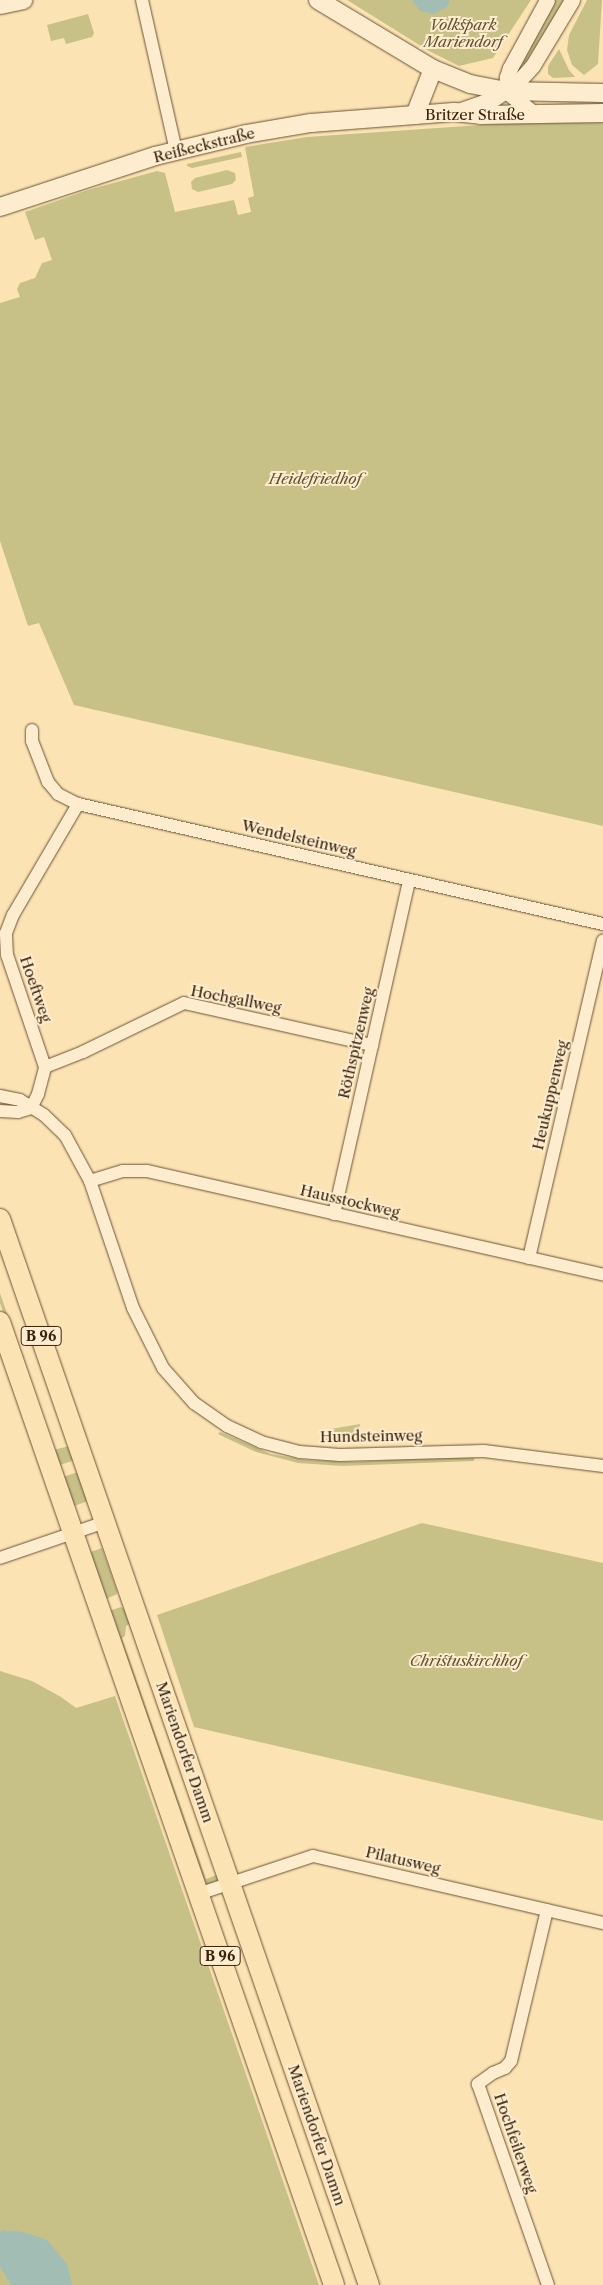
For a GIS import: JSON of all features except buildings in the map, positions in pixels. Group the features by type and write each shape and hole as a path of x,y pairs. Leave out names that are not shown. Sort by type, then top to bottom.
{"main road":[{"path":"0,5 23,0"},
{"name":"Britzer Straße","path":"318,0 433,69 470,84 506,92 603,93"},
{"path":"415,115 433,69"},
{"name":"Britzer Straße","path":"415,115 454,112 481,115 603,113"},
{"name":"Reißeckstraße","path":"0,207 82,179 176,151 246,134 311,123 415,115"},
{"name":"Mariendorfer Damm","path":"0,1219 369,2285"},
{"name":"B 96","path":"0,1322 334,2285"}],"street":[{"path":"142,0 176,151"},
{"path":"506,92 507,76 510,68 547,0"},
{"path":"454,112 506,92 533,65 572,0"},
{"name":"Britzer Straße","path":"506,92 534,114"},
{"name":"Wendelsteinweg","path":"32,730 32,741 48,782 58,794 78,804 603,924"},
{"name":"Hoeftweg","path":"45,1067 9,964 6,940 13,916 78,804"},
{"name":"Röthspitzenweg","path":"334,1214 409,880"},
{"name":"Heukuppenweg","path":"529,1258 603,940"},
{"name":"Hochgallweg","path":"45,1067 83,1052 184,1003 372,1045"},
{"path":"0,1111 18,1112 31,1108 38,1094 45,1067"},
{"name":"Hundsteinweg","path":"0,1096 20,1100 44,1115 65,1135 90,1181 123,1284 163,1368 194,1403 227,1426 261,1442 300,1452 340,1455 484,1451 603,1466"},
{"name":"Hausstockweg","path":"90,1181 123,1172 147,1172 603,1275"},
{"path":"0,1558 105,1522"},
{"name":"Pilatusweg","path":"198,1894 313,1856 603,1923"},
{"name":"Hochfeilerweg","path":"547,1910 511,2061 505,2068 478,2084 548,2285"}],"green space":[{"name":"Volkspark Mariendorf","path":"347,0 531,0 493,58 459,66 429,51"},
{"path":"551,0 566,0 525,65 520,62"},
{"path":"587,0 602,0 598,64 584,75 572,65 567,50 569,35"},
{"path":"88,14 94,33 92,37 66,44 64,38 51,41 47,25"},
{"path":"559,49 569,70 575,77 553,78 548,74 548,66"},
{"name":"Heidefriedhof","path":"510,123 603,123 603,826 74,705 39,623 28,626 0,541 0,303 20,297 17,289 20,283 35,278 42,263 52,260 44,237 35,240 25,212 88,190 157,171 165,173 175,212 234,200 238,215 251,212 248,198 254,196 245,147 307,137"},
{"path":"241,152 242,157 192,168 187,166 187,164"},
{"path":"227,170 235,173 236,180 232,184 198,192 192,189 191,182 195,178"},
{"path":"0,1293 54,1450 69,1446 75,1460 60,1465 57,1464 0,1303"},
{"path":"360,1424 361,1442 326,1441 325,1430"},
{"path":"220,1432 271,1454 306,1460 356,1462 441,1457 474,1458 474,1461 342,1466 298,1463 256,1452 218,1434"},
{"path":"78,1472 91,1500 71,1507 63,1477"},
{"name":"Christuskirchhof","path":"422,1523 603,1563 603,1821 194,1727 157,1615"},
{"path":"102,1548 117,1591 117,1594 106,1599 87,1553"},
{"path":"121,1607 127,1611 221,1879 206,1885 203,1885 109,1611","holes":["129,1624 219,1874 206,1879 122,1638 125,1636 126,1626"]},
{"path":"0,1671 32,1681 61,1697 76,1708 115,1696 319,2285 0,2285"}],"water":[{"path":"412,0 450,0 447,7 433,14 420,11"},
{"path":"2,2230 23,2232 47,2240 67,2264 72,2285 11,2285 0,2267 0,2232"}]}
